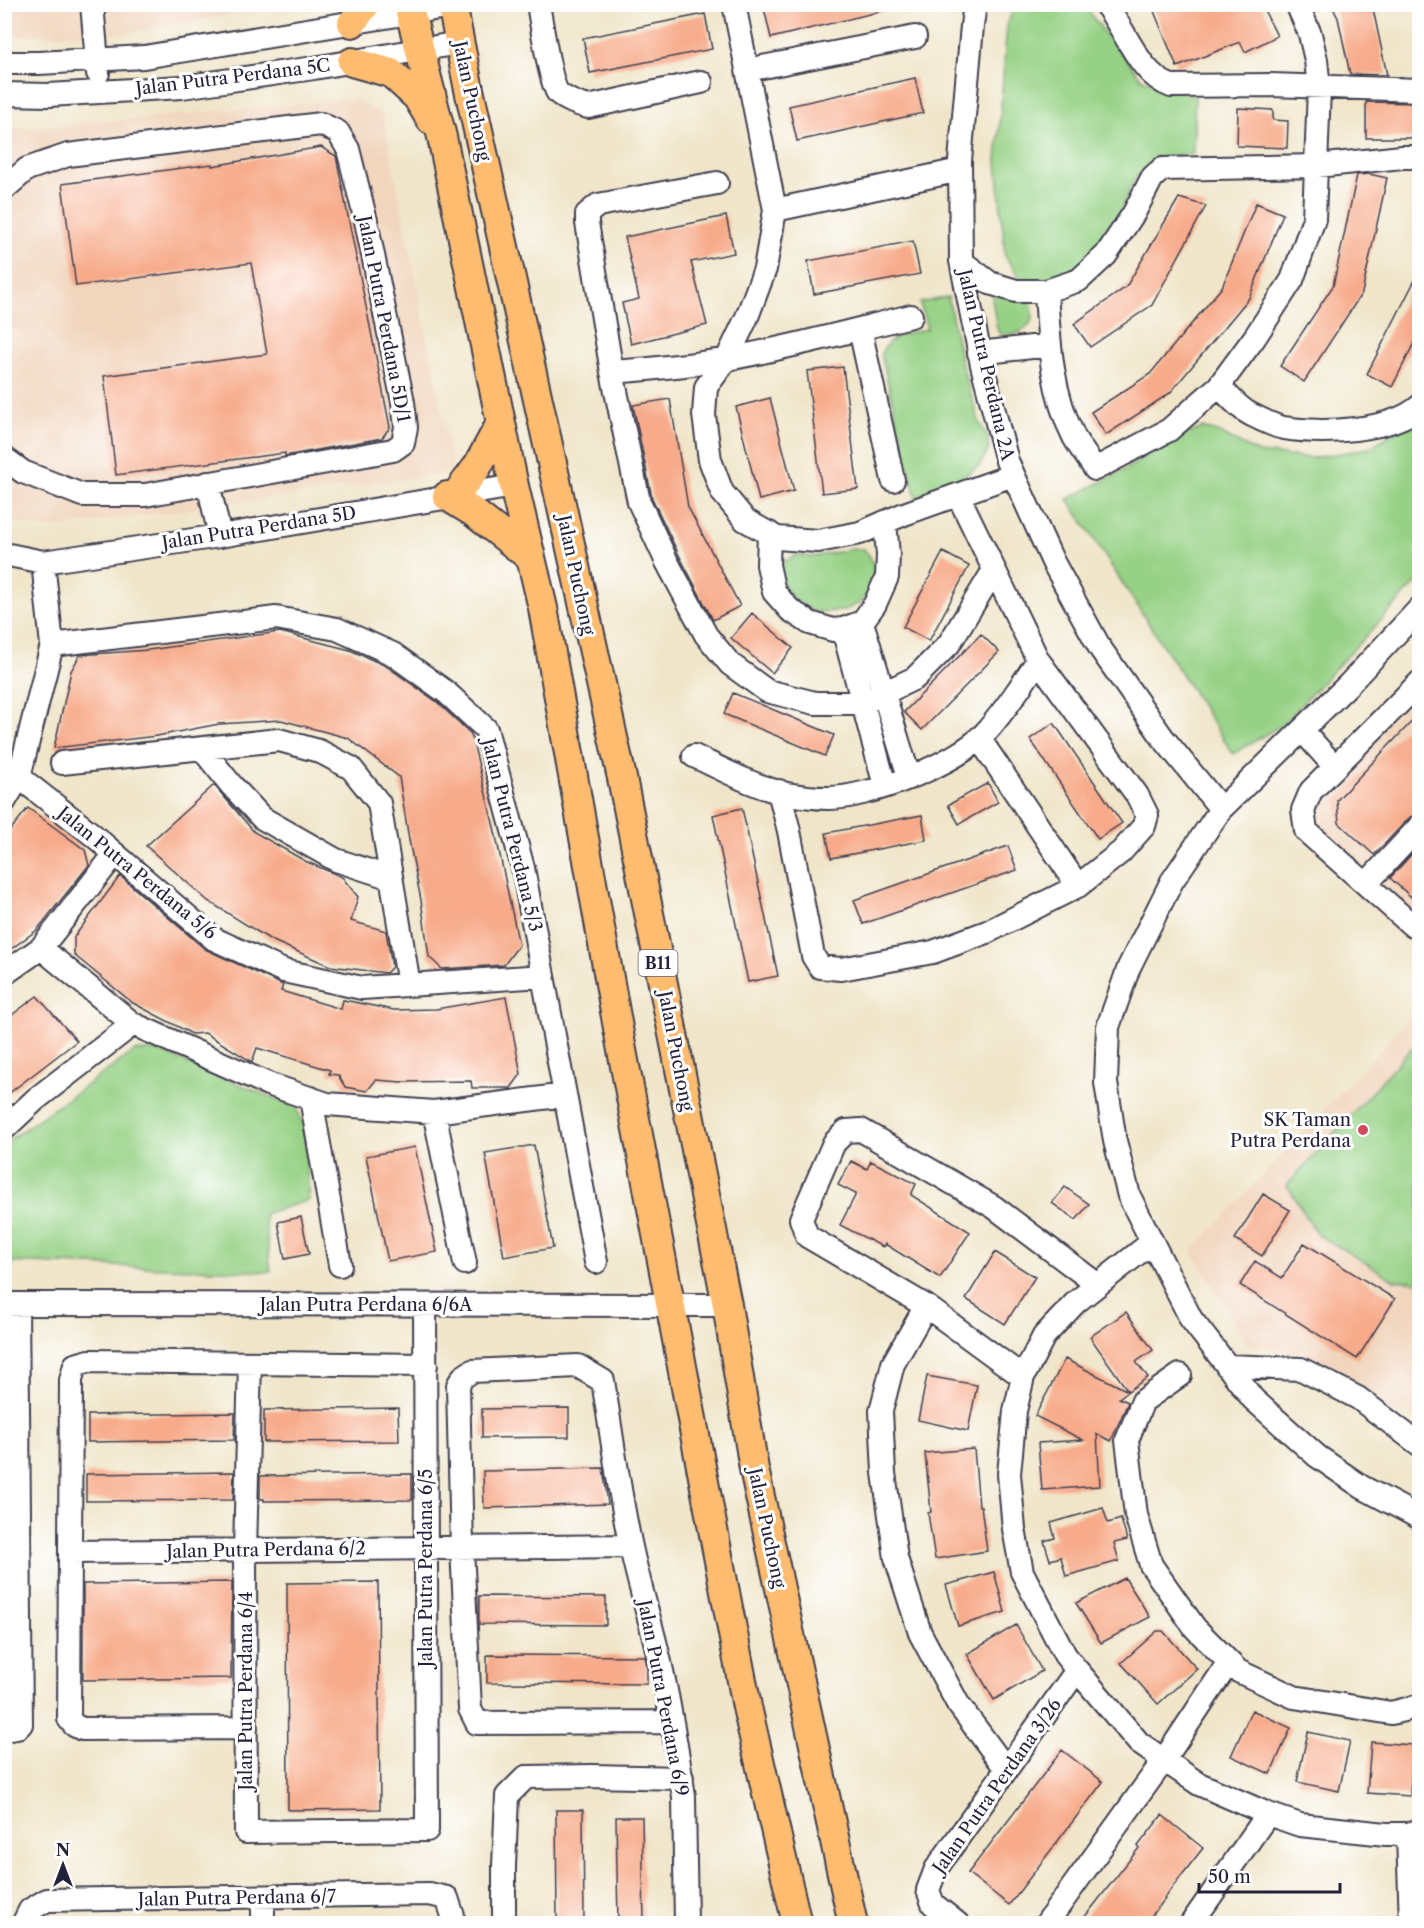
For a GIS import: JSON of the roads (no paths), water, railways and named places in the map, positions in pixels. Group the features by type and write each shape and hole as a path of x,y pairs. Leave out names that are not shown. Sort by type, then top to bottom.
{"main road":[{"name":"Jalan Puchong","path":"452,5 622,778 727,1305 754,1469 853,1923"},
{"name":"Jalan Puchong","path":"409,9 442,137 514,486 543,608 621,1045 747,1707 797,1923"},
{"path":"352,62 391,73 417,97 442,137"},
{"path":"530,364 524,385 536,459 533,469 514,486 538,498 550,511 568,573 579,588"},
{"path":"501,423 477,467 451,496 531,558"}],"street":[{"path":"92,4 100,92"},
{"path":"538,4 549,64 557,91 571,102 588,107 701,82"},
{"path":"734,4 775,210 765,269 747,317 727,359 706,387 704,415 710,460 722,492 745,520 769,534 777,538 818,541 860,532 1013,476"},
{"name":"Jalan Putra Perdana 2A","path":"975,4 960,170 961,261 980,352 1007,461 1053,562 1101,648 1163,738 1221,809"},
{"path":"1105,4 1149,72 1160,82 1171,86 1271,85 1419,90"},
{"path":"1046,291 1049,345 1058,393 1074,437 1095,469 1169,430 1219,386 1255,337 1292,280 1314,219 1319,88 1310,34 1297,4"},
{"name":"Jalan Putra Perdana 5C","path":"4,63 144,57 359,14 452,5"},
{"path":"747,70 915,37"},
{"name":"Jalan Putra Perdana 5C","path":"4,94 49,95 182,87 352,62 459,42"},
{"name":"Jalan Putra Perdana 5D/1","path":"4,189 27,169 68,155 321,124 338,132 348,149 366,221 403,402 406,427 403,443 393,450 145,495 82,495 23,472 4,458"},
{"path":"961,261 990,283 1016,291 1046,291 1079,280 1106,255 1134,213 1152,178 1162,169 1317,166 1402,157 1419,158"},
{"path":"775,210 960,170"},
{"path":"717,183 598,205 587,214 595,277 612,372 639,502 667,562 706,635 730,664 767,691 815,704 863,703 915,678 949,644 994,570"},
{"path":"612,372 727,359 911,316"},
{"path":"860,328 893,480"},
{"path":"980,352 1049,345"},
{"path":"1219,386 1247,413 1282,428 1322,432 1369,428 1412,413 1419,406"},
{"path":"208,483 220,536"},
{"name":"Jalan Putra Perdana 5D","path":"4,554 43,562 220,536 514,486"},
{"path":"779,791 813,956 820,967 841,969 933,952 987,932 1078,886 1120,852 1144,826 1147,814 1137,795 1038,660 958,495"},
{"path":"769,534 768,565 774,592 790,610 810,623 833,630 852,625 875,604 887,577 885,522"},
{"path":"4,802 20,777 52,645 43,562"},
{"path":"1419,608 1349,684 1221,809 1172,881 1129,967 1108,1027 1106,1083 1115,1141 1129,1196 1191,1319 1253,1399 1317,1455 1362,1487 1419,1518"},
{"name":"Jalan Putra Perdana 5/3","path":"52,645 276,618 337,629 393,654 446,692 486,729 523,868 596,1262"},
{"path":"852,625 863,703 885,786"},
{"path":"852,625 883,693 909,777"},
{"path":"694,756 739,777 779,791 829,799 862,793 933,768 965,751 979,738 1023,683 1038,660"},
{"path":"1419,682 1311,791 1303,810 1306,831 1413,927 1419,927"},
{"path":"1302,730 1335,767"},
{"path":"979,738 1078,886"},
{"path":"62,763 203,750 279,740 319,751 351,768 379,803 409,984"},
{"path":"203,750 262,818 336,860 391,878"},
{"name":"Jalan Putra Perdana 5/6","path":"20,777 214,939 285,971 362,988 544,976"},
{"path":"1366,884 1419,826"},
{"path":"4,974 41,948 114,854"},
{"path":"41,948 133,1023 268,1084 327,1104 434,1112 566,1095"},
{"path":"4,1129 36,1099 133,1023"},
{"path":"311,1098 340,1265"},
{"path":"434,1112 465,1263"},
{"path":"1023,1377 926,1306 807,1236 801,1219 834,1143 846,1131 861,1131 994,1207 1098,1285"},
{"path":"1151,1243 1076,1302 1044,1336 1023,1377 1015,1411 1009,1474 1014,1528 1022,1572 1065,1655 1077,1670 1139,1743 1199,1784 1268,1814 1300,1825 1386,1834 1414,1832 1411,1923"},
{"path":"7,1730 17,1728 21,1724 12,1553 11,1304"},
{"name":"Jalan Putra Perdana 6/6A","path":"11,1304 727,1305"},
{"name":"Jalan Putra Perdana 6/5","path":"246,1832 427,1830 425,1305"},
{"path":"926,1306 892,1364 881,1411 884,1473 896,1558 920,1633 958,1704 1006,1769"},
{"path":"246,1728 82,1729 69,1719 71,1380 75,1365 89,1361 426,1365"},
{"name":"Jalan Putra Perdana 6/4","path":"246,1832 245,1550 250,1363"},
{"name":"Jalan Putra Perdana 6/9","path":"462,1548 458,1385 463,1377 472,1371 578,1366 603,1381 630,1546 662,1670 684,1797 686,1923"},
{"path":"1227,1366 1300,1369 1358,1398 1419,1445"},
{"path":"1179,1375 1143,1401 1127,1440 1136,1515 1151,1565 1195,1628 1238,1671 1294,1697 1391,1713 1419,1706"},
{"name":"Jalan Putra Perdana 6/2","path":"70,1552 630,1546"},
{"path":"462,1548 470,1709 477,1723 671,1722"},
{"path":"1046,1923 1164,1760 1229,1662"},
{"name":"Jalan Putra Perdana 3/26","path":"958,1923 933,1904 928,1890 936,1869 1077,1670"},
{"path":"504,1923 507,1796 526,1778 592,1776 681,1778"},
{"path":"1191,1923 1268,1814"},
{"name":"Jalan Putra Perdana 6/7","path":"26,1917 47,1900 429,1894 447,1898 453,1916 452,1923"},
{"path":"263,1898 263,1923"}],"place":[{"name":"SK Taman Putra Perdana","path":"1363,1130"}]}
